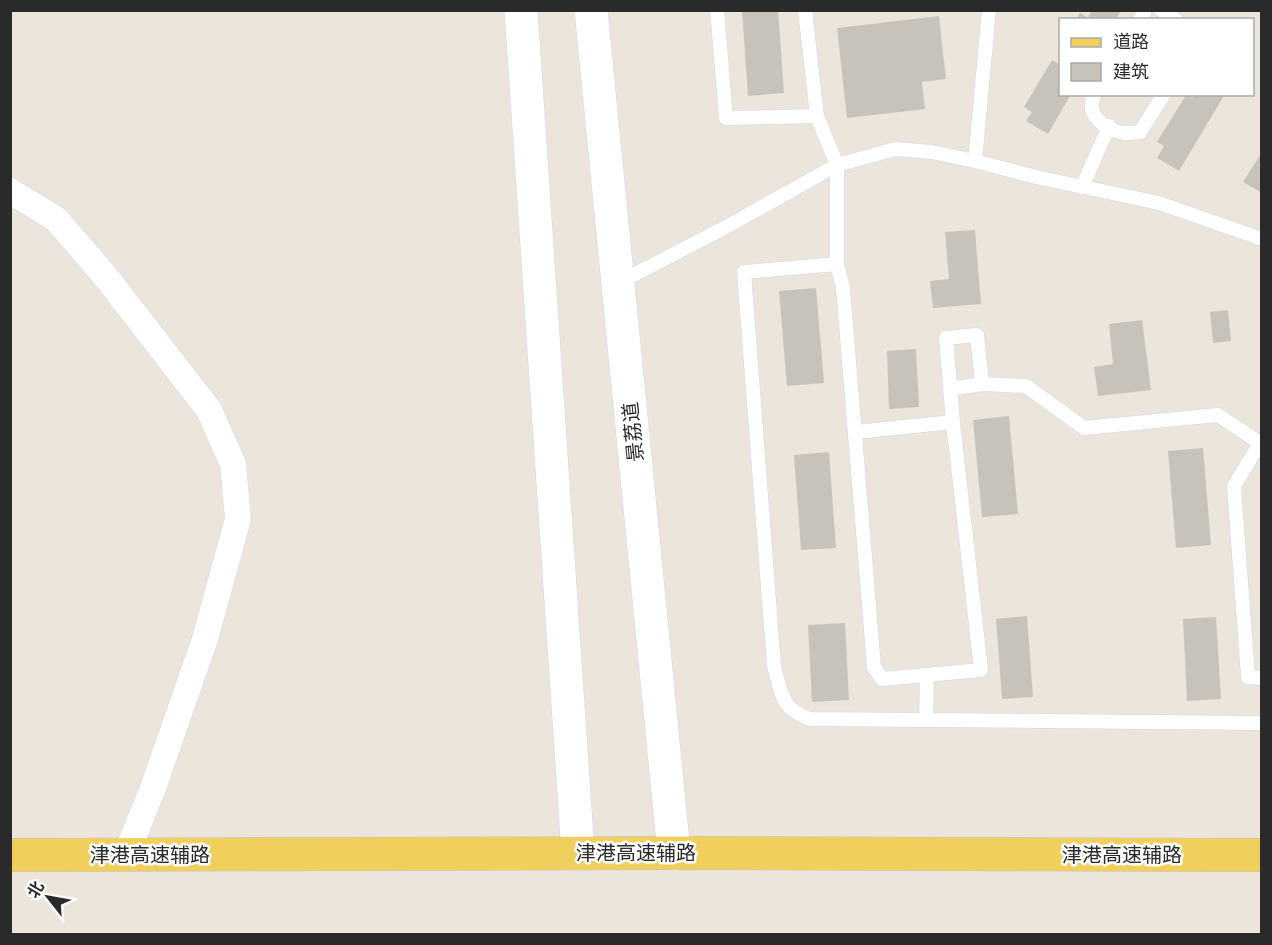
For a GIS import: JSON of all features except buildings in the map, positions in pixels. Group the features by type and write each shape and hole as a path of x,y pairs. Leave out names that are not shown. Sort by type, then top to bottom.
{"main road":[{"path":"521,10 578,853"},
{"name":"景荔道","path":"591,10 674,853"},
{"name":"津港高速辅路","path":"10,855 578,853 1262,855"}],"street":[{"path":"10,191 56,219 106,277 209,410 233,464 238,519 205,639 153,788 126,855"}],"lane":[{"path":"717,10 726,118 817,116"},
{"path":"805,10 817,116 837,165 837,264 843,288 874,667 882,679 981,670 953,422 946,338 977,335 982,384"},
{"path":"975,161 989,10"},
{"path":"1094,96 1090,109 1095,118 1123,133 1140,132 1163,96"},
{"path":"1082,187 1109,126"},
{"path":"618,283 726,227 837,165 895,149 931,152 975,161 1159,204 1262,239"},
{"path":"837,264 744,272 774,666 783,698 794,713 810,719 1262,723"},
{"path":"950,388 982,384 1026,386 1084,428 1218,415 1261,443 1234,486 1248,677 1262,678"},
{"path":"856,432 953,422"},
{"path":"926,720 927,675"}]}
